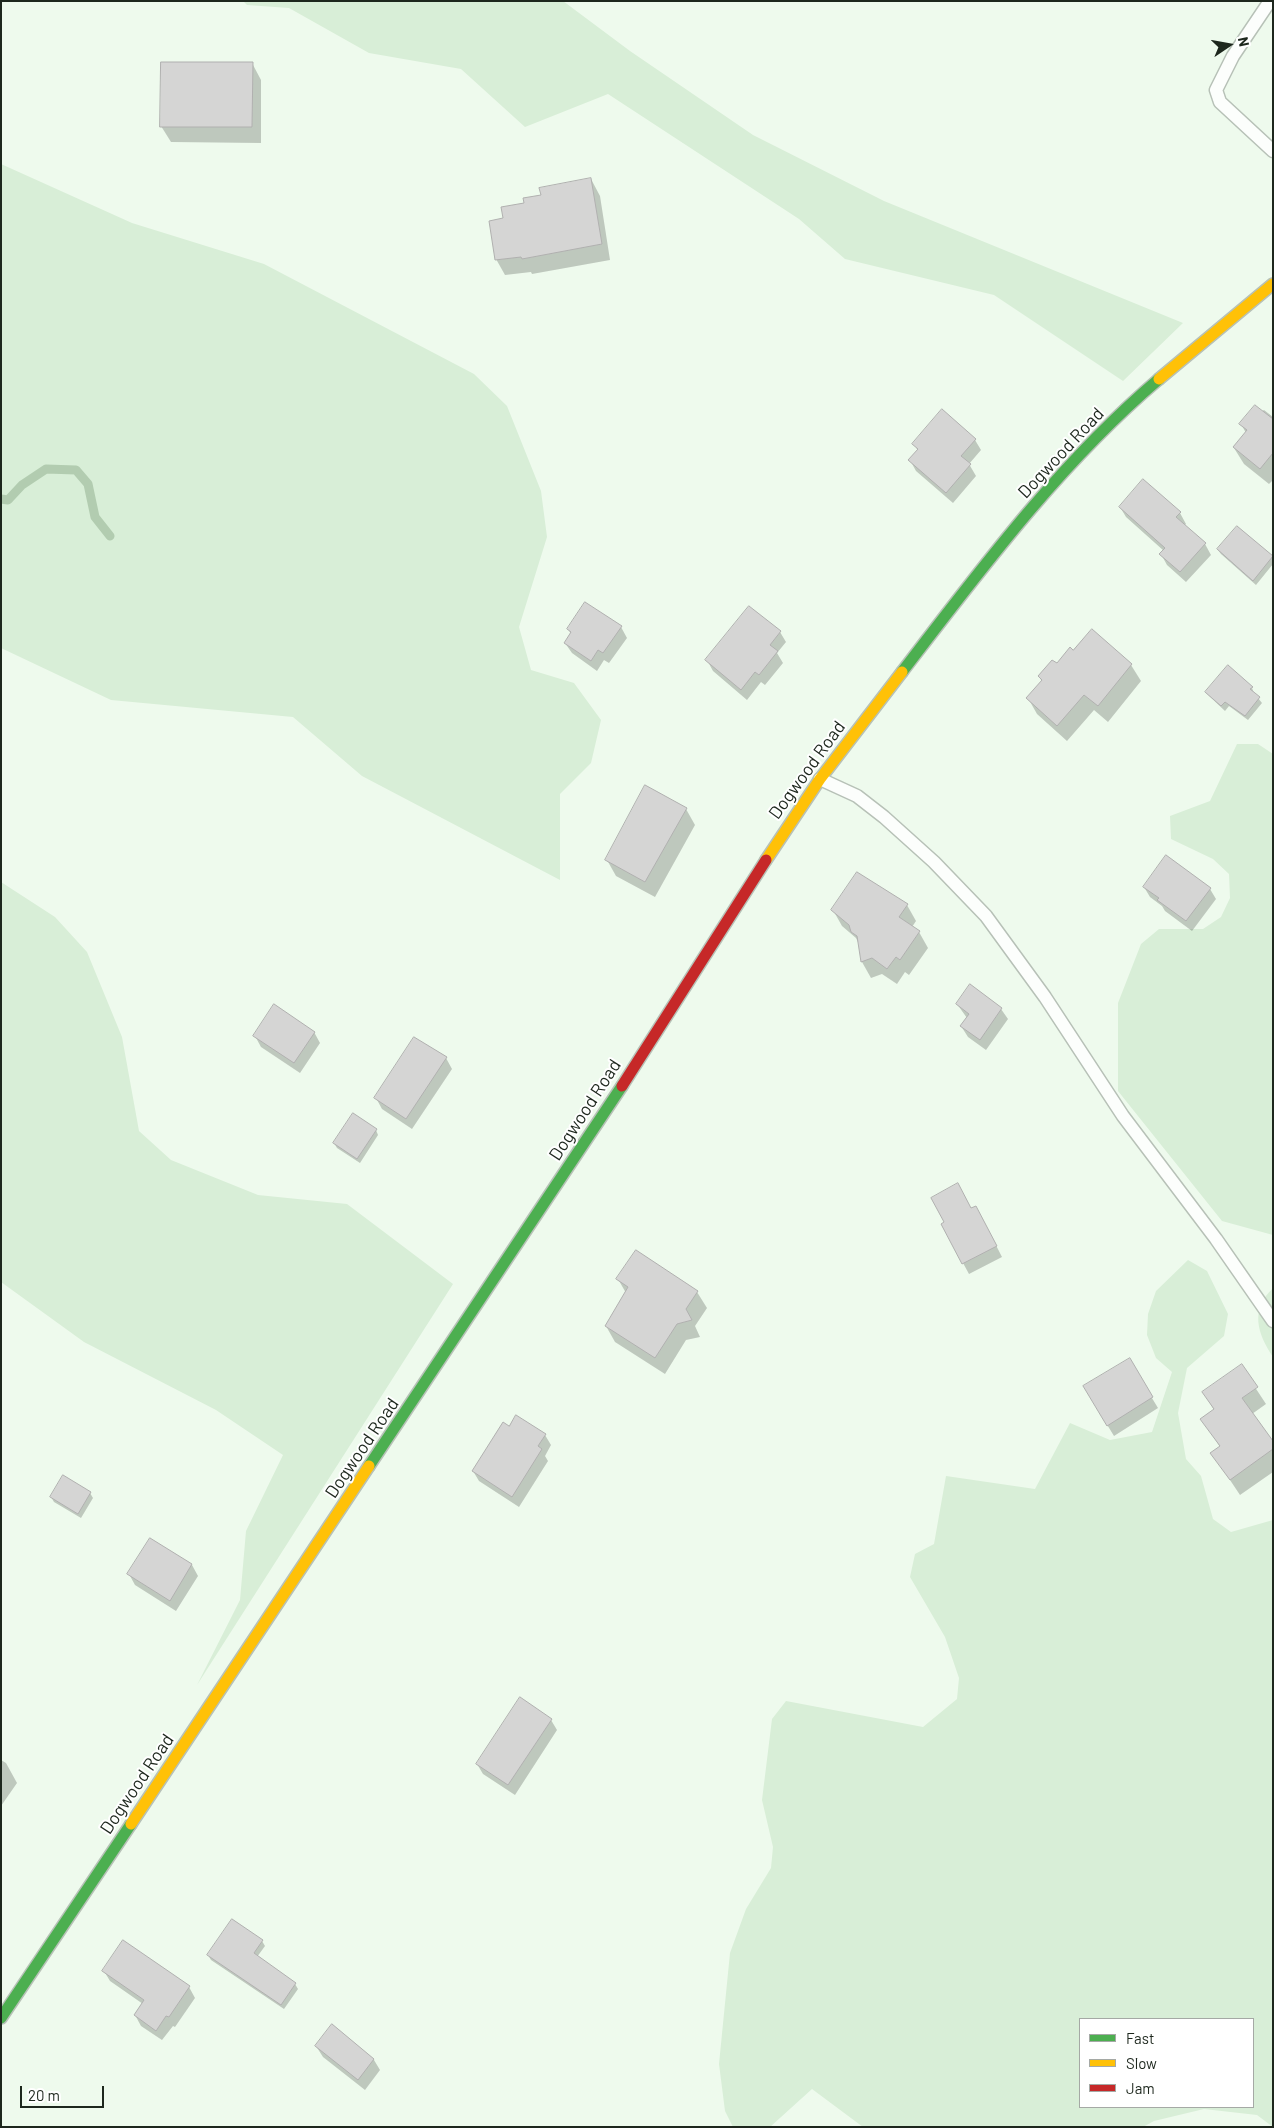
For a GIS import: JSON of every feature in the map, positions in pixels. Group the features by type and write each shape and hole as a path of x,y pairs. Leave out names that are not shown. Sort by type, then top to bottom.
{"street":[{"name":"Dogwood Road","path":"1,2018 317,1548 600,1121 784,832 820,779 941,621 1014,529 1061,475 1113,422 1155,383 1273,284"}],"lane":[{"path":"1270,1 1233,56 1216,90 1220,102 1273,151"},
{"path":"820,779 857,796 884,817 934,862 986,916 1045,997 1122,1116 1216,1239 1273,1321"}],"green space":[{"path":"243,1 563,1 630,51 753,135 884,201 1183,323 1123,381 994,295 845,259 799,219 608,94 525,127 461,69 369,53 289,8 247,5"},
{"path":"1,164 132,223 264,264 474,374 507,406 541,491 547,537 519,627 531,670 574,683 601,720 591,763 560,794 560,880 362,776 293,717 111,700 1,648"},
{"path":"1237,744 1258,744 1273,754 1273,1235 1222,1221 1118,1091 1118,1003 1141,944 1159,929 1203,929 1221,917 1230,898 1229,874 1213,859 1171,839 1170,816 1210,801"},
{"path":"1,882 55,917 87,952 122,1037 139,1131 171,1160 258,1195 347,1204 453,1284 197,1685 240,1600 246,1531 283,1455 216,1410 84,1342 1,1282"},
{"path":"1188,1260 1207,1271 1228,1314 1224,1336 1187,1368 1178,1413 1186,1459 1201,1476 1213,1519 1231,1532 1273,1520 1273,2127 1257,2115 1204,2109 1154,2121 1143,2127 863,2127 812,2089 770,2127 733,2127 725,2111 719,2064 730,1953 746,1909 771,1868 773,1847 762,1800 772,1719 786,1701 923,1727 957,1699 959,1678 945,1637 910,1577 915,1554 934,1544 946,1476 1035,1489 1070,1423 1110,1440 1152,1432 1172,1372 1156,1358 1147,1335 1148,1314 1156,1291"},
{"path":"1273,1288 1273,1357 1263,1339 1258,1322 1261,1305"}],"building":[{"path":"161,62 253,62 252,127 160,127"},
{"path":"591,178 602,244 522,259 521,257 495,260 489,221 503,218 501,207 524,203 523,198 541,195 539,188"},
{"path":"1255,405 1273,419 1273,453 1260,469 1233,447 1247,430 1239,424"},
{"path":"942,409 976,439 961,456 971,464 946,493 908,460 918,449 912,444"},
{"path":"1143,479 1181,512 1176,517 1206,543 1180,572 1159,554 1165,548 1119,507"},
{"path":"1237,526 1273,556 1253,581 1217,549"},
{"path":"585,602 622,626 603,653 598,650 591,661 564,643 571,632 567,629"},
{"path":"749,606 781,631 770,645 778,651 759,675 755,672 741,690 705,660"},
{"path":"1092,629 1132,664 1098,706 1084,695 1057,726 1026,698 1042,680 1038,676 1052,660 1057,663 1070,647 1073,650"},
{"path":"1228,665 1253,687 1250,689 1260,697 1245,716 1225,702 1221,706 1205,692"},
{"path":"645,785 687,808 645,882 605,860"},
{"path":"1166,855 1211,888 1186,921 1157,900 1159,898 1143,887"},
{"path":"857,872 908,904 899,917 920,931 900,960 896,957 887,969 872,958 861,962 857,936 851,932 849,925 831,910"},
{"path":"970,984 1002,1008 980,1040 960,1026 969,1014 956,1004"},
{"path":"274,1004 315,1032 294,1063 253,1036"},
{"path":"414,1037 447,1057 406,1119 374,1098"},
{"path":"353,1113 377,1129 357,1159 333,1143"},
{"path":"958,1183 971,1208 976,1206 997,1246 962,1264 941,1224 944,1222 931,1198"},
{"path":"636,1250 698,1291 686,1309 692,1320 677,1324 655,1358 605,1326 628,1287 616,1279"},
{"path":"1130,1358 1153,1397 1107,1426 1083,1386"},
{"path":"1242,1364 1258,1387 1242,1398 1273,1441 1273,1449 1230,1480 1210,1453 1220,1446 1200,1419 1214,1409 1202,1392"},
{"path":"516,1415 546,1434 538,1446 542,1449 512,1497 472,1471 503,1422 509,1426"},
{"path":"63,1475 91,1492 78,1514 50,1497"},
{"path":"150,1538 192,1564 170,1601 127,1574"},
{"path":"520,1697 552,1719 508,1785 476,1764"},
{"path":"232,1919 263,1940 254,1953 296,1983 281,2005 207,1955"},
{"path":"123,1940 190,1986 169,2017 166,2016 156,2031 134,2015 144,2000 102,1971"},
{"path":"332,2024 374,2059 358,2080 315,2046"}],"waterway":[{"path":"1,499 8,500 22,485 46,469 76,470 88,484 95,517 110,536"}],"traffic: fast":[{"path":"902,672 992,556 1055,481 1123,411 1159,379"},
{"path":"369,1466 622,1086"},
{"path":"1,2018 131,1824"}],"traffic: slow":[{"path":"1159,379 1273,284"},
{"path":"766,860 820,779 902,672"},
{"path":"131,1824 369,1466"}],"traffic: jam":[{"path":"622,1086 766,860"}]}
